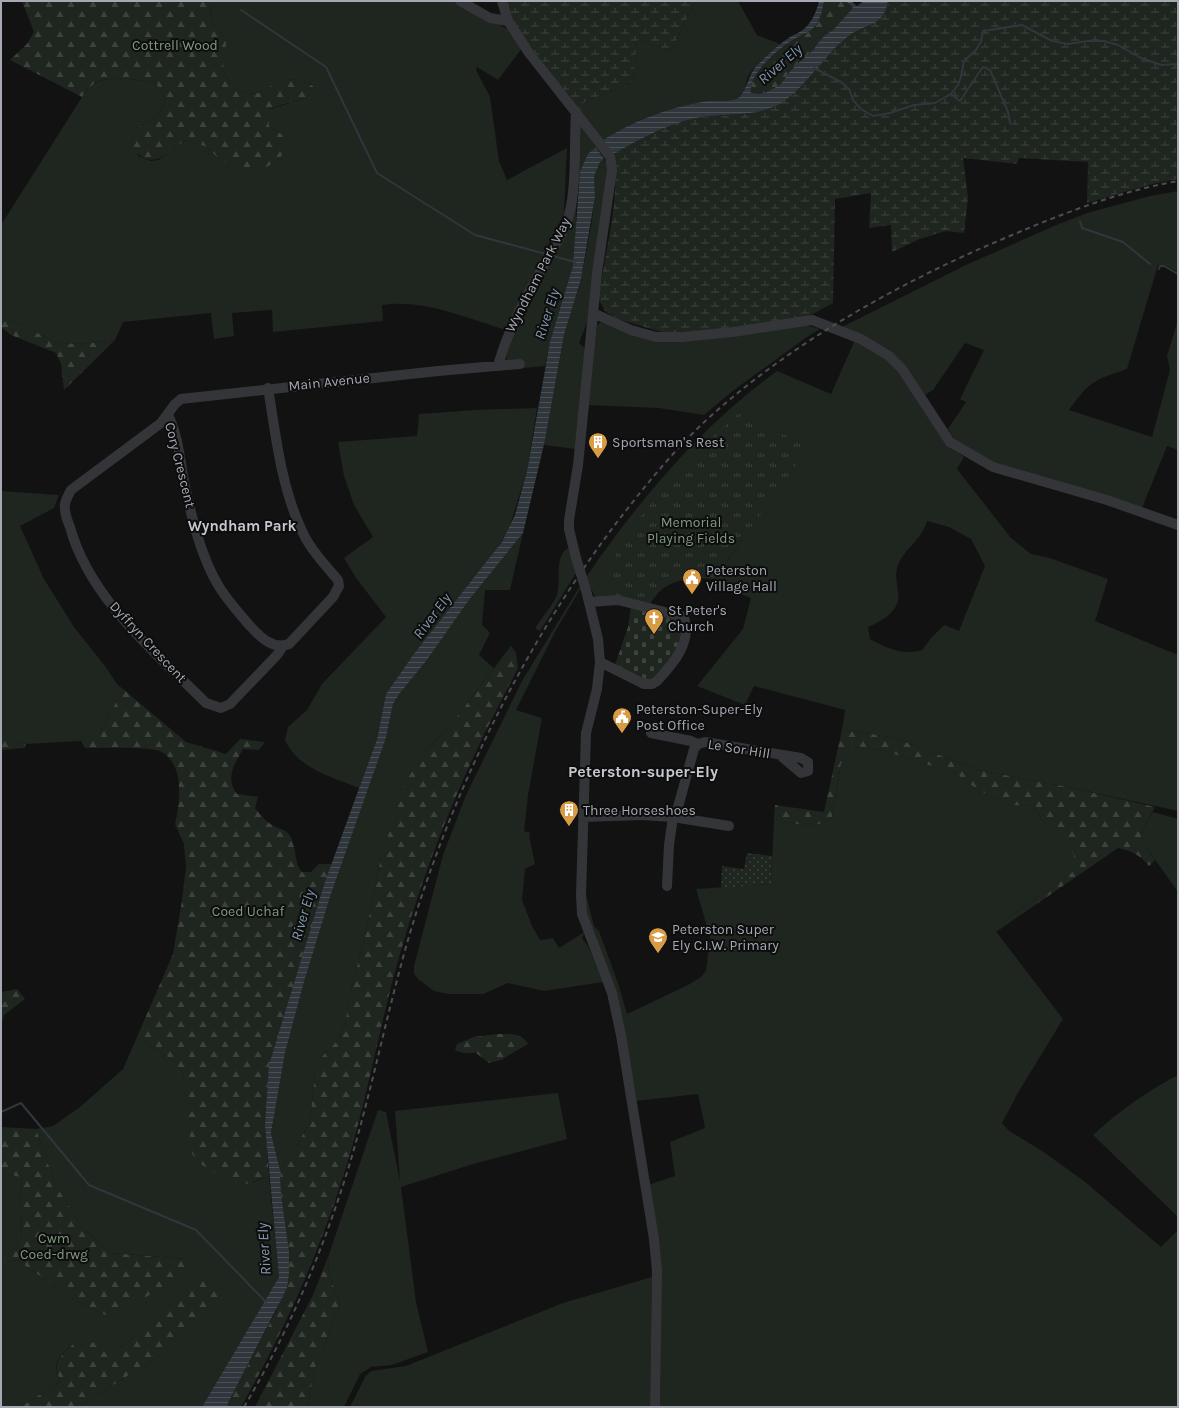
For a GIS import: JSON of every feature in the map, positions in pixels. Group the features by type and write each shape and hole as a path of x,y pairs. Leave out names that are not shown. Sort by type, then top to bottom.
{"street":[{"path":"460,1 490,18 508,21"},
{"path":"502,1 508,21 529,53 576,111 610,157 612,170 593,313 578,465 569,529 598,639 600,662 597,689 586,733 581,895 582,914 612,993 621,1035 654,1245 657,1271 655,1407"},
{"name":"Wyndham Park Way","path":"498,366 506,338 562,232 569,215 572,195 576,111"},
{"path":"593,313 631,330 656,337 682,337 733,332 812,320 861,339 889,356 902,369 950,442 993,467 1107,500 1178,525"},
{"name":"Main Avenue","path":"168,415 175,404 181,399 268,388 520,364"},
{"path":"268,388 281,469 298,523 307,541 338,580 339,586 333,597 288,644 283,646"},
{"name":"Cory Crescent","path":"168,415 173,425 185,488 196,528 212,573 219,586 237,611 259,635 266,641 283,646"},
{"name":"Dyffryn Crescent","path":"168,415 160,423 71,490 65,505 65,511 72,537 91,575 119,615 206,703 221,708 230,704 278,655 283,646"},
{"path":"589,602 618,600 684,617 685,622 683,643 679,656 657,681 652,684 644,684 600,662"},
{"name":"Le Sor Hill","path":"651,734 691,741 698,744 705,742 781,756"},
{"path":"666,886 669,845 674,818 694,749 698,744"},
{"path":"583,817 642,815 729,826"}],"green space":[{"name":"Cottrell Wood","path":"22,1 211,1 210,18 227,41 223,68 224,72 226,77 233,85 248,93 258,93 280,82 301,80 315,88 306,97 268,110 269,126 290,140 280,158 262,170 248,174 219,159 207,147 186,140 165,155 152,160 146,159 130,147 133,130 154,118 162,109 164,106 164,98 161,90 155,84 150,82 111,79 96,82 82,97 10,60 27,44 34,32"},
{"path":"211,1 455,1 507,29 523,47 498,80 477,67 476,70 490,97 499,161 507,180 567,148 564,214 506,330 460,315 429,307 398,304 382,305 383,321 273,332 272,310 232,313 234,336 214,339 211,313 123,322 115,340 84,344 57,343 2,315 1,225 82,97 94,84 111,79 136,80 155,84 161,90 164,98 164,106 162,109 154,118 133,130 138,156 151,161 158,160 186,140 207,147 219,159 290,140 269,126 267,110 302,99 311,84 302,81 288,80 258,93 248,93 233,85 226,77 224,72 223,60 227,41 210,18"},
{"path":"504,1 696,1 671,51 637,40 633,82 576,106 512,23"},
{"path":"696,1 738,1 757,35 780,44 753,69 747,79 743,92 738,98 730,100 706,101 675,108 639,121 603,140 576,106 633,82 637,40 671,51"},
{"path":"824,1 846,1 853,8 833,30 824,36 814,49 791,70 780,85 763,94 751,93 751,86 754,78 766,62 790,42 807,33 813,27 820,15"},
{"path":"888,1 1178,1 1178,179 1152,184 1087,203 1088,162 1019,158 1017,164 963,158 968,198 964,233 946,231 920,239 892,252 891,225 869,228 871,193 835,199 833,303 813,314 793,320 717,329 665,333 618,319 605,311 599,300 614,207 615,171 613,154 674,124 696,118 746,114 774,107 794,92 845,38 859,29 872,24 883,16"},
{"path":"578,123 585,127 596,147 587,158 581,172 578,187 573,266 545,366 503,370 506,366 507,343 564,233"},
{"path":"604,159 607,165 606,191 589,317 579,343 585,348 575,449 544,445 564,335 581,279 591,226 595,197 593,176 600,162"},
{"path":"1178,191 1178,272 1164,265 1158,265 1127,369 1100,379 1088,387 1069,410 1152,437 1170,370 1167,356 1178,320 1178,450 1167,446 1142,508 998,466 955,440 948,429 966,402 960,399 984,350 965,343 933,390 925,395 906,370 840,328 966,265 1054,226 1087,213 1150,196"},
{"path":"1,307 2,315 57,343 84,344 115,340 64,390 61,364 56,353 11,335 1,327"},
{"path":"601,322 674,342 721,338 805,325 820,329 734,390 704,415 659,408 587,405 597,325"},
{"path":"855,340 873,350 893,365 950,445 964,457 957,469 1011,538 1031,554 1050,558 1108,579 1095,621 1178,655 1178,811 1073,788 978,770 895,738 842,729 845,710 754,686 745,705 697,686 743,629 751,598 733,591 712,589 716,582 713,581 808,447 619,598 595,597 586,577 650,492 697,440 722,416 777,371 831,394","holes":["927,521 949,527 971,539 985,566 959,631 944,625 922,650 915,652 902,652 895,650 870,639 868,627 886,617 896,606 898,601 896,575 898,565 925,528"]},
{"path":"537,408 527,471 508,532 493,555 413,655 386,694 377,739 359,788 327,776 307,765 298,758 285,740 288,727 307,710 322,684 386,617 356,578 344,558 373,537 354,505 344,476 338,442 417,436 419,414"},
{"name":"Memorial Playing Fields","path":"739,413 809,447 714,579 704,578 685,580 669,585 661,590 649,606 619,598 612,590 609,573 616,554 626,535 683,464"},
{"path":"1,491 59,495 54,508 20,526 44,579 74,627 105,666 117,684 123,689 99,734 89,734 81,741 26,744 10,740 1,740"},
{"path":"523,533 510,590 485,590 482,625 490,633 479,655 494,668 456,718 422,755 381,858 365,936 349,997 345,1025 339,1039 316,1063 310,1123 297,1144 291,1150 280,1170 271,1133 285,1053 304,982 330,897 386,738 393,704 427,660 469,600"},
{"path":"568,548 571,551 576,573 540,631 535,628 555,600 558,590 561,556"},
{"path":"580,586 581,588 556,630 516,710 542,718 528,795 524,831 531,833 529,835 535,864 525,869 522,900 532,926 540,940 553,938 559,948 586,931 582,938 589,948 603,982 544,991 508,983 483,994 449,994 434,991 418,979 414,974 414,966 443,855 466,795 522,681"},
{"path":"631,607 679,620 681,629 678,647 668,662 650,681 615,665 628,627"},
{"path":"511,646 516,653 518,668 461,784 423,880 407,929 354,1140 332,1209 306,1277 259,1375 241,1407 226,1407 276,1311 289,1274 289,1251 281,1194 280,1170 291,1150 297,1144 310,1123 316,1063 339,1039 345,1025 349,997 365,936 381,858 404,785 422,755 456,718"},
{"name":"Coed Uchaf","path":"123,689 186,742 226,754 240,739 265,742 259,750 243,749 232,772 231,777 233,788 237,794 258,797 255,808 259,813 269,823 287,832 293,841 297,862 302,872 311,872 319,864 332,864 300,969 265,1126 269,1176 243,1185 227,1180 202,1165 192,1154 183,1073 171,1059 137,1037 173,954 186,867 184,844 175,824 179,795 178,775 169,758 162,752 148,749 85,748 81,741 89,733 99,734"},
{"path":"842,729 895,738 978,770 1073,788 1155,807 1143,830 1141,840 1155,860 1149,866 1135,854 1118,848 996,932 994,930 1013,914 1074,871 1074,854 1049,829 1033,806 1007,805 978,790 957,774 884,751 859,747 845,757 841,764 832,817 826,822 812,825 797,824 774,819 775,805 824,812"},
{"path":"1,740 10,740 26,744 24,748 1,750"},
{"path":"859,747 884,751 958,774 978,790 1007,805 1033,806 1049,829 1075,854 1074,871 1013,914 995,930 1063,1019 1019,1091 1002,1123 1008,1130 1042,1151 1084,1181 1161,1247 1178,1230 1178,1407 660,1407 661,1268 648,1185 675,1176 670,1142 705,1128 698,1094 635,1101 627,1047 585,912 586,894 594,926 599,931 618,983 627,1014 688,985 701,977 706,971 710,937 696,889 771,884 774,819 797,824 812,825 826,822 832,817 841,764 845,757"},
{"path":"1153,812 1178,819 1178,892 1141,840 1143,830"},
{"path":"747,853 772,856 771,884 721,888 722,866 744,869"},
{"path":"17,989 25,999 4,1015 1,1025 1,992"},
{"path":"510,1034 522,1037 528,1044 501,1060 489,1063 476,1053 463,1053 455,1050 457,1044 474,1037"},
{"path":"137,1037 171,1059 183,1073 187,1105 253,1182 269,1176 279,1277 202,1407 78,1407 164,1353 140,1332 112,1354 74,1343 60,1356 58,1360 57,1368 60,1382 20,1407 1,1407 1,1263 17,1260 72,1298 105,1315 187,1259 110,1253 82,1227 55,1184 36,1129 53,1126 80,1107 123,1069"},
{"path":"1178,1075 1178,1217 1093,1135 1134,1102"},
{"path":"558,1093 567,1139 473,1164 401,1187 416,1302 428,1352 392,1365 371,1367 360,1374 344,1407 307,1407 315,1369 340,1304 329,1274 328,1257 378,1110 386,1112 400,1181 395,1111"},
{"name":"Cwm Coed-drwg","path":"1,1127 36,1129 55,1184 82,1227 110,1253 187,1259 192,1269 141,1300 105,1315 72,1298 17,1260 1,1263 1,1254 13,1251 22,1238 20,1177 1,1173"},
{"path":"1,1173 20,1177 22,1238 13,1251 1,1254"},
{"path":"328,1257 329,1274 340,1304 315,1369 307,1407 255,1407 313,1295"},
{"path":"202,1270 227,1294 164,1353 78,1407 20,1407 60,1382 57,1369 58,1360 74,1343 104,1342 112,1354 140,1332"},
{"path":"652,1277 650,1407 350,1407 365,1377 371,1371 406,1366 563,1303"}],"shaded area":[{"path":"819,1 824,1 821,14 816,24 810,31 796,38 774,54 766,62 754,78 751,86 751,93 763,94 780,85 791,70 814,49 824,36 833,30 853,8 846,1 851,1 857,6 864,1 888,1 886,10 878,21 860,29 846,38 828,55 801,87 781,103 771,108 753,113 696,118 674,124 613,154 603,140 639,121 675,108 706,101 730,100 738,98 743,93 757,65 781,43 802,31 810,23"},
{"path":"596,147 604,159 600,162 594,176 595,197 581,279 564,335 545,440 523,533 469,600 427,660 393,704 386,738 330,897 304,982 285,1053 271,1133 280,1170 281,1194 289,1251 289,1274 287,1288 226,1407 202,1407 279,1277 265,1126 269,1065 325,882 377,739 386,694 413,655 502,542 515,515 527,471 550,342 573,266 580,172 588,154"}],"waterway":[{"path":"241,10 326,67 377,173 475,235 546,254"},
{"path":"814,68 841,82 849,89 853,100 861,109 873,116 890,113 914,105 935,103 951,94 958,85 964,61 976,50 981,41 983,31 1022,25 1052,41 1068,44 1088,41 1104,41 1118,45 1141,58 1161,65 1178,64"},
{"path":"951,94 960,101 984,67 990,70 1008,112 1010,123"},
{"path":"1080,221 1082,228 1123,242 1150,264"},
{"path":"553,256 575,262"},
{"path":"1159,269 1160,266 1164,266 1178,274"},
{"path":"1,1112 21,1103 89,1185 196,1230 266,1302"}],"railway":[{"path":"244,1407 276,1349 304,1290 339,1198 367,1101 409,936 437,853 456,804 501,707 526,660 554,614 614,526 655,474 700,426 764,373 798,348 834,325 909,283 947,264 1055,217 1103,200 1153,186 1178,181"}],"place":[{"name":"Sportsman's Rest","path":"598,459"},
{"name":"Peterston Village Hall","path":"692,595"},
{"name":"St Peter's Church","path":"654,635"},
{"name":"Peterston-Super-Ely Post Office","path":"622,734"},
{"name":"Three Horseshoes","path":"569,827"},
{"name":"Peterston Super Ely C.I.W. Primary","path":"658,954"}],"district":[{"name":"Wyndham Park","path":"242,526"},
{"name":"Peterston-super-Ely","path":"643,771"}],"water label":[{"name":"River Ely","path":"780,64"},
{"name":"River Ely","path":"547,314"},
{"name":"River Ely","path":"432,616"},
{"name":"River Ely","path":"303,915"},
{"name":"River Ely","path":"264,1249"}]}
